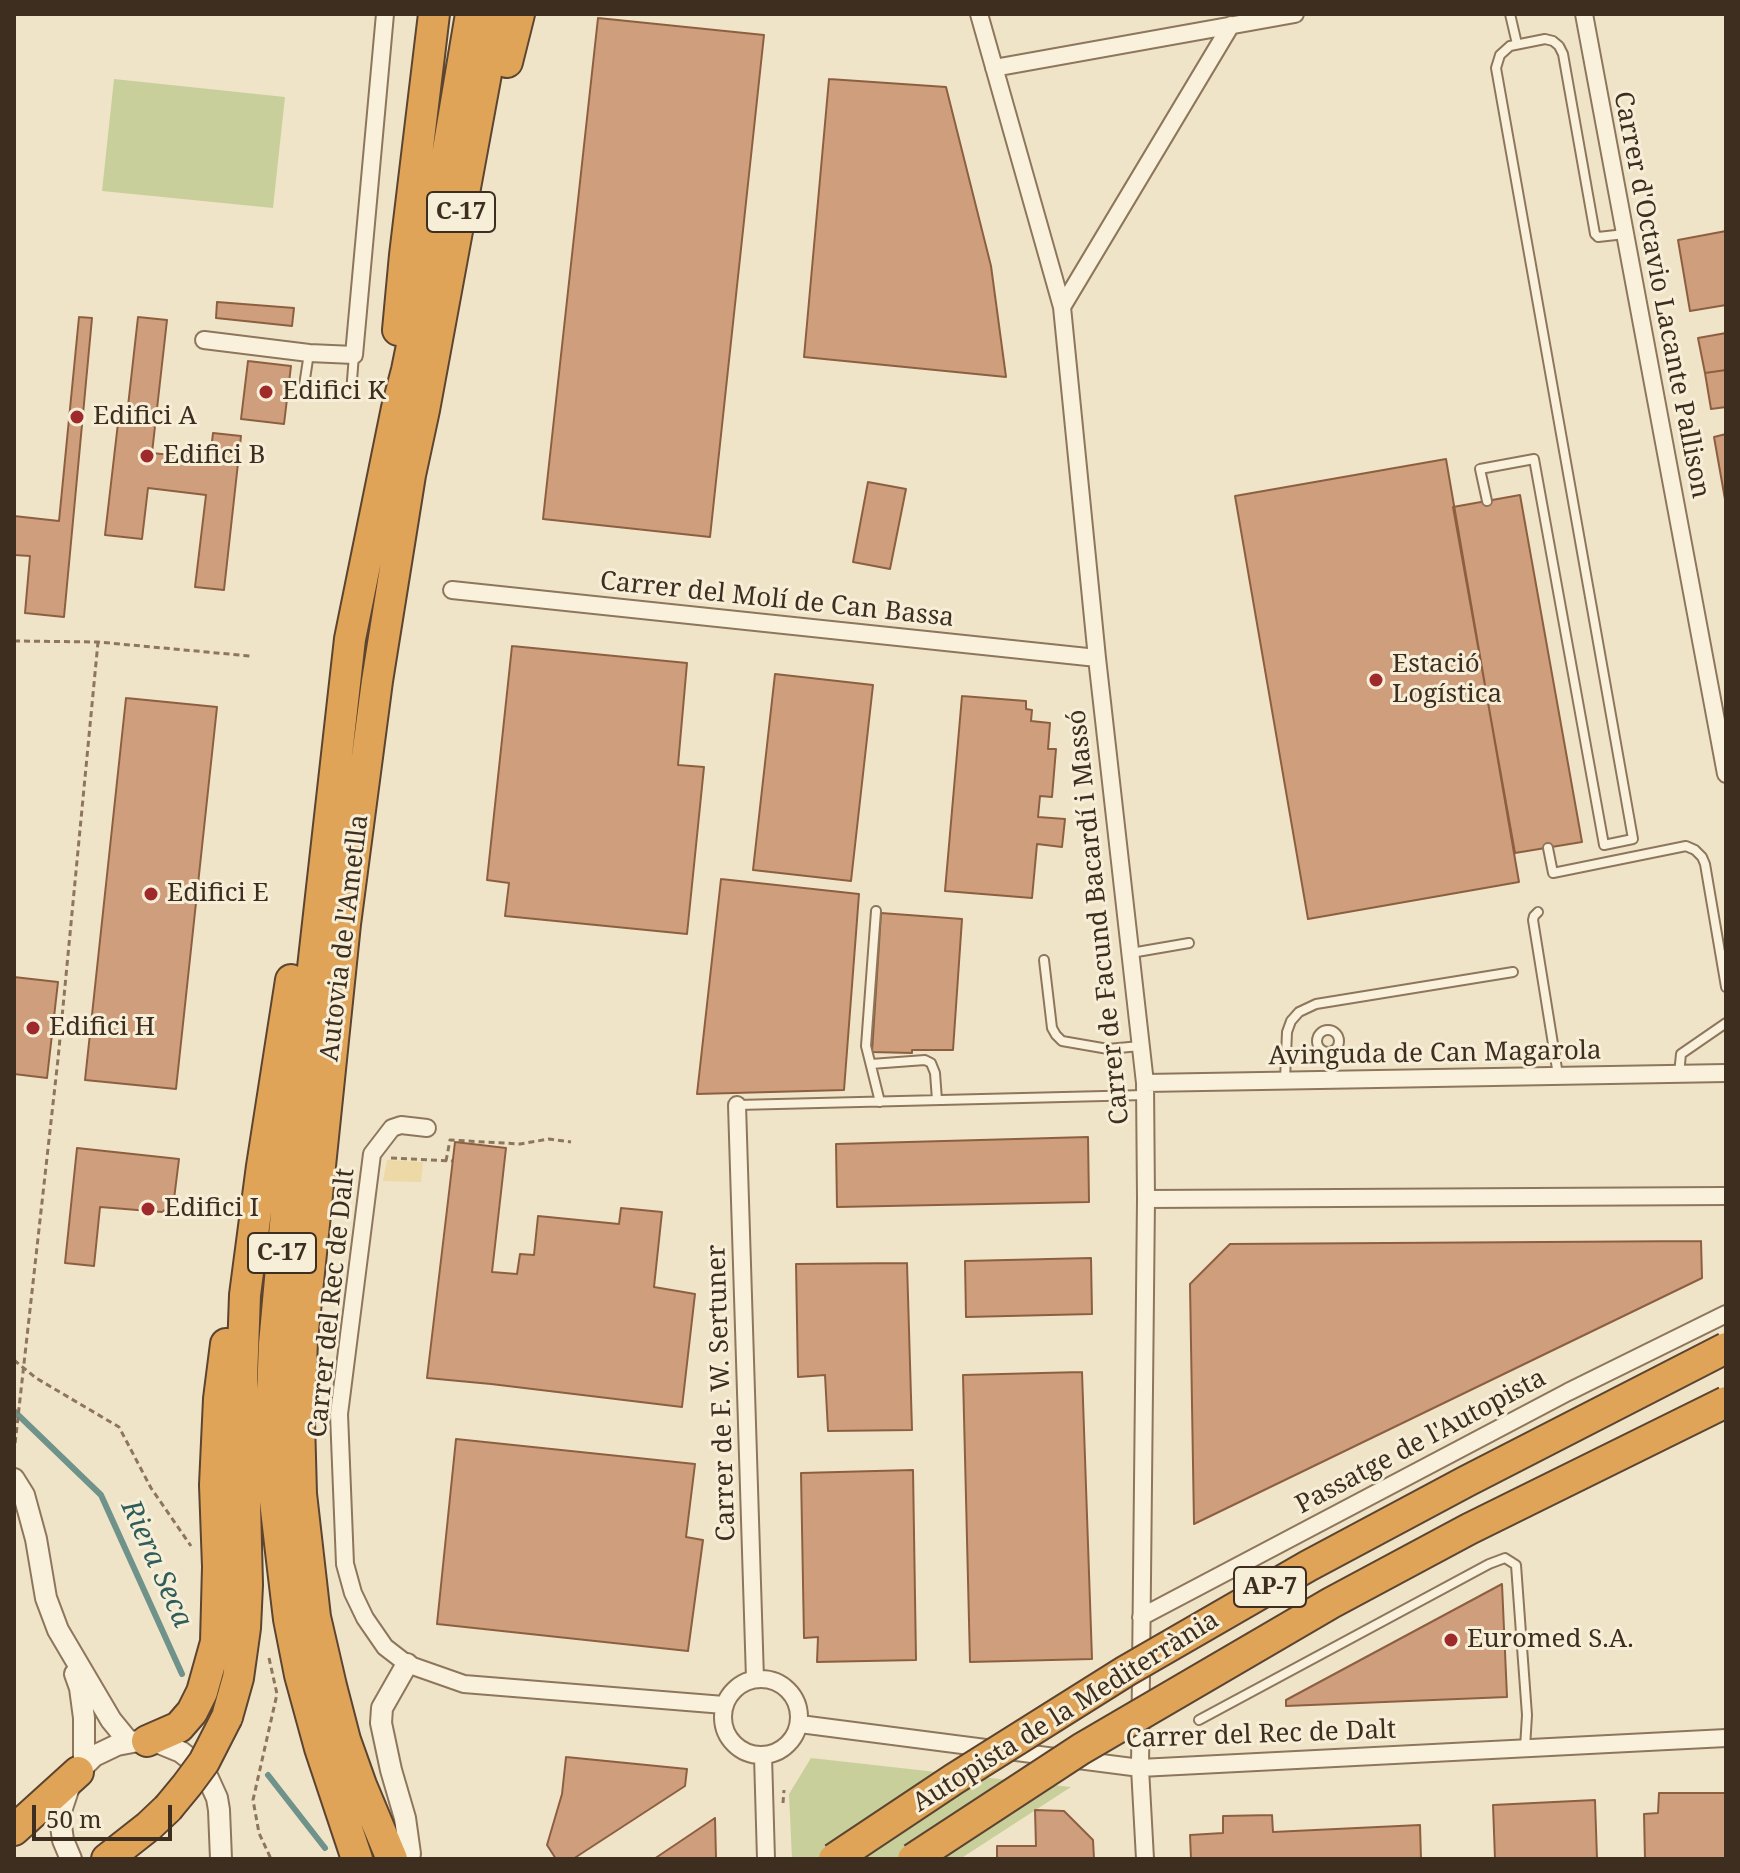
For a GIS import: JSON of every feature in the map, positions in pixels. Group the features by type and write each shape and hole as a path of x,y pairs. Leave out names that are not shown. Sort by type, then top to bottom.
{"highway":[{"path":"410,409 394,377 405,255 434,14"},
{"name":"Autovia de l'Ametlla","path":"405,1857 348,1697 315,1617 301,1494 299,1421 302,1340 345,924 384,637 410,475 407,370 429,262 471,14"},
{"name":"Autovia de l'Ametlla","path":"357,1859 320,1748 289,1619 275,1501 271,1421 274,1344 289,1181 350,639 410,409 497,14"},
{"path":"410,409 447,342 469,264 496,114 519,14"},
{"path":"107,1859 149,1826 204,1762 227,1717 238,1678 247,1585 242,1379 245,1295 331,710 350,639"},
{"path":"138,1742 179,1727 192,1712 202,1692 216,1642 218,1567 215,1485 219,1399 231,1304 253,1234"},
{"name":"Autopista de la Mediterrània","path":"834,1859 1126,1671 1295,1573 1726,1348"},
{"name":"Autopista de la Mediterrània","path":"913,1859 1081,1749 1331,1603 1469,1529 1726,1402"},
{"path":"14,1830 81,1768"}],"street":[{"path":"204,340 309,353 354,355 385,14"},
{"name":"Carrer de Facund Bacardí i Massó","path":"979,14 1062,307 1145,1089 1140,1768 1145,1859"},
{"path":"994,68 1295,14"},
{"name":"Carrer d'Octavio Lacante Pallison","path":"1584,14 1726,774"},
{"path":"1062,307 1231,25"},
{"name":"Carrer del Molí de Can Bassa","path":"452,590 1097,658"},
{"name":"Avinguda de Can Magarola","path":"1145,1089 1285,1081 1726,1073"},
{"name":"Carrer de F. W. Sertuner","path":"737,1105 755,1679"},
{"name":"Carrer del Rec de Dalt","path":"427,1128 401,1125 392,1128 372,1154 339,1414 345,1564 353,1593 365,1618 385,1647 407,1664 464,1684 724,1705"},
{"path":"1146,1199 1726,1196"},
{"name":"Passatge de l'Autopista","path":"1141,1617 1540,1407 1726,1314"},
{"path":"14,1479 24,1495 36,1539 46,1598 80,1688 84,1718 81,1768"},
{"path":"66,1647 111,1720 138,1742"},
{"path":"405,1857 405,1818 381,1723 382,1708 407,1664"},
{"path":"755,1679 773,1680 789,1689 798,1705 800,1724 787,1746 763,1756 744,1752 730,1741 723,1724 724,1705 731,1692 742,1683 755,1679"},
{"name":"Carrer del Rec de Dalt","path":"800,1724 1140,1768 1726,1738"},
{"path":"71,1859 63,1840 61,1811 70,1784 81,1768 105,1750 138,1742 159,1743 181,1752 207,1776 219,1810 221,1859"},
{"path":"763,1756 766,1859"},
{"path":"210,1859 219,1833"}],"lane":[{"path":"1510,14 1517,44"},
{"path":"1487,501 1480,469 1534,459 1604,845 1633,839 1496,68 1500,55 1510,46 1545,39 1559,46 1563,54 1595,234 1598,237 1625,234"},
{"path":"309,353 303,392 351,393 354,355"},
{"path":"1548,848 1553,873 1686,846 1695,850 1705,864 1726,987"},
{"path":"876,911 866,1046 880,1102"},
{"path":"1538,912 1533,920 1558,1076"},
{"path":"1130,954 1189,943"},
{"path":"1044,960 1052,1028 1062,1041 1108,1049 1141,1046"},
{"path":"1285,1081 1287,1032 1299,1012 1316,1004 1513,972"},
{"path":"1679,1074 1681,1054 1726,1023"},
{"path":"871,1064 925,1060 931,1063 937,1100"},
{"path":"737,1105 937,1100 1145,1089"},
{"path":"1199,1720 1475,1571 1505,1558 1516,1565 1527,1715 1525,1748"}],"path":[{"path":"14,641 98,642 250,656"},
{"path":"14,1453 58,1059 98,642"},
{"path":"387,1158 449,1161 450,1140 520,1144 549,1139 571,1142"},
{"path":"14,1360 36,1378 119,1427 151,1488 191,1547"},
{"path":"269,1658 277,1694 253,1800 259,1833 271,1859"}],"green space":[{"path":"114,79 285,97 273,208 102,191"},
{"path":"811,1758 1071,1787 960,1859 792,1859 789,1794"}],"sand":[{"path":"387,1160 423,1162 421,1182 383,1181"}],"building":[{"path":"598,18 764,35 710,537 543,519"},
{"path":"829,79 946,87 991,266 1006,377 804,357"},
{"path":"1726,231 1726,305 1690,311 1678,240"},
{"path":"217,302 294,308 292,326 216,318"},
{"name":"Edifici A","path":"79,317 92,318 64,617 25,613 30,556 14,555 14,516 59,521"},
{"name":"Edifici B","path":"138,317 167,320 152,453 210,459 213,433 241,436 224,590 195,587 206,495 148,488 142,539 105,535 118,423 126,424"},
{"path":"1726,333 1726,370 1705,373 1698,338"},
{"name":"Edifici K","path":"248,361 291,366 284,424 241,419"},
{"path":"1726,370 1726,407 1711,409 1705,373"},
{"path":"1726,434 1726,505 1714,437"},
{"name":"Estació Logística","path":"1446,459 1519,882 1308,919 1235,496"},
{"path":"868,482 906,489 890,569 853,562"},
{"path":"1520,495 1582,842 1515,853 1453,507"},
{"path":"512,646 687,663 678,765 704,767 687,934 505,916 509,883 487,880"},
{"path":"775,674 873,685 851,881 753,870"},
{"path":"962,696 1026,701 1026,709 1032,710 1031,721 1050,723 1048,749 1056,749 1052,797 1040,796 1038,817 1065,819 1062,847 1037,844 1032,898 945,891"},
{"name":"Edifici E","path":"126,698 217,707 176,1089 85,1080"},
{"path":"721,879 859,894 844,1090 697,1094"},
{"path":"881,913 962,919 953,1050 872,1052"},
{"name":"Edifici H","path":"14,977 58,982 47,1078 14,1074"},
{"path":"1088,1137 1089,1202 837,1207 836,1144"},
{"path":"455,1142 506,1148 492,1272 517,1274 520,1254 534,1255 538,1216 619,1224 621,1208 662,1212 654,1287 695,1294 682,1407 427,1378"},
{"name":"Edifici I","path":"77,1148 179,1159 174,1199 162,1212 100,1207 94,1266 65,1263"},
{"path":"1701,1241 1702,1278 1194,1524 1190,1284 1230,1244"},
{"path":"1091,1258 1092,1314 966,1317 965,1261"},
{"path":"907,1263 912,1430 828,1431 825,1375 798,1377 796,1264"},
{"path":"1082,1372 1092,1659 970,1662 963,1375"},
{"path":"456,1439 695,1464 686,1537 703,1540 688,1651 437,1624"},
{"path":"913,1470 916,1660 817,1662 818,1637 804,1638 801,1473"},
{"name":"Euromed S.A.","path":"1502,1584 1507,1697 1286,1706 1286,1700"},
{"path":"566,1757 687,1769 685,1786 573,1859 556,1859 547,1845 562,1794"},
{"path":"1659,1793 1726,1793 1726,1859 1645,1859 1644,1814 1658,1813"},
{"path":"1595,1800 1597,1859 1495,1859 1493,1805"},
{"path":"1035,1810 1064,1811 1093,1840 1094,1859 997,1859 997,1846 1036,1846"},
{"path":"1272,1815 1273,1832 1420,1825 1421,1859 1191,1859 1190,1835 1223,1833 1223,1816"},
{"path":"715,1818 716,1858 654,1859"}],"waterway":[{"name":"Riera Seca","path":"14,1411 101,1495 182,1674"},
{"name":"Riera Seca","path":"268,1775 325,1848"}],"place":[{"name":"Edifici K","path":"266,392"},
{"name":"Edifici A","path":"77,417"},
{"name":"Edifici B","path":"147,456"},
{"name":"Estació Logística","path":"1376,680"},
{"name":"Edifici E","path":"151,894"},
{"name":"Edifici H","path":"33,1028"},
{"name":"Edifici I","path":"148,1209"},
{"name":"Euromed S.A.","path":"1451,1640"}]}
